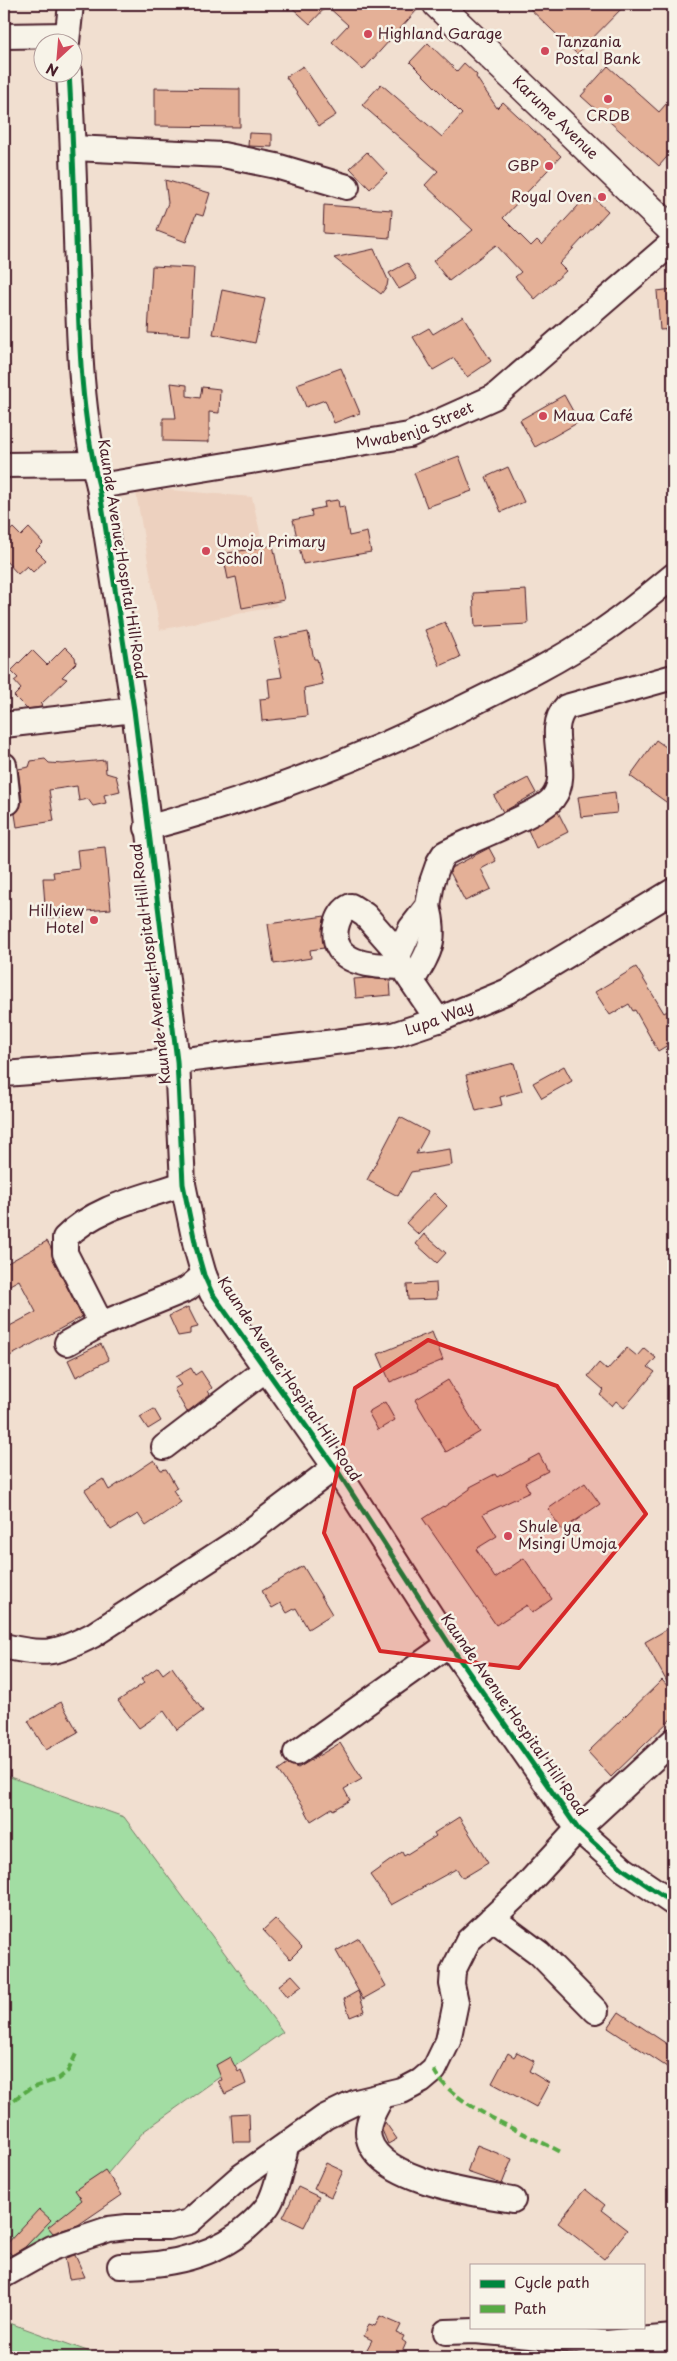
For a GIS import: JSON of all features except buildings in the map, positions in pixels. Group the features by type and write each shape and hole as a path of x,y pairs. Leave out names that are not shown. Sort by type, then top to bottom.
{"main road":[{"name":"Karume Avenue","path":"436,4 673,231"}],"street":[{"path":"68,32 71,4"},
{"path":"4,36 32,37"},
{"name":"Kaunde Avenue;Hospital Hill Road","path":"70,82 80,363 134,710 177,1061 183,1184 204,1275 212,1293 334,1467 449,1644 578,1829 623,1869 673,1903"},
{"path":"73,148 223,155 276,166 347,187"},
{"name":"Mwabenja Street","path":"4,465 96,475 409,435 494,397 673,242"},
{"path":"147,828 230,804 338,765 442,719 547,666 598,634 673,576"},
{"path":"438,1020 404,968 411,928 428,906 432,882 444,854 532,812 553,799 560,784 558,720 566,707 673,677"},
{"path":"4,724 134,710"},
{"path":"4,765 8,802"},
{"name":"Lupa Way","path":"4,1074 177,1061 393,1035 438,1020 508,991 673,892"},
{"path":"102,1324 65,1253 65,1238 78,1225 111,1208 183,1184"},
{"path":"67,1343 102,1324 187,1289 204,1275"},
{"path":"164,1447 266,1369"},
{"path":"4,1646 33,1653 50,1653 68,1648 93,1635 236,1542 334,1467"},
{"path":"296,1753 449,1644"},
{"path":"4,1662 33,1653"},
{"path":"4,2275 52,2248 109,2229 168,2227 189,2222 239,2178 335,2111 356,2102 412,2088 434,2070 448,2041 456,2002 452,1984 453,1971 468,1941 522,1890 578,1829 673,1741"},
{"path":"492,1918 540,1953 596,2011"},
{"path":"382,2096 370,2122 368,2132 369,2140 384,2161 425,2182 512,2200"},
{"path":"120,2266 168,2263 221,2247 232,2240 259,2216 270,2202 286,2146"},
{"path":"446,2332 475,2331 606,2343 673,2337"}],"highlighted area":[{"path":"428,1340 557,1386 646,1514 519,1668 380,1651 324,1533 355,1388"}],"shaded area":[{"name":"Umoja Primary School","path":"135,487 252,497 277,606 160,630"}],"green space":[{"path":"4,1775 124,1817 283,2032 144,2131 4,2295"},
{"path":"4,2321 104,2357 4,2357"}],"marked path":[{"path":"4,2106 31,2088 58,2079 68,2071 76,2054"},
{"path":"434,2070 442,2083 455,2095 472,2106 490,2117 561,2152"}],"cycle path":[{"path":"70,82 79,324 82,379 88,433 99,486 134,710 177,1061 183,1184 204,1275 212,1293 335,1467 449,1644 578,1829 623,1869 673,1903"}],"place":[{"name":"Highland Garage","path":"368,34"},
{"name":"Tanzania Postal Bank","path":"545,51"},
{"name":"CRDB","path":"608,99"},
{"name":"GBP","path":"549,166"},
{"name":"Royal Oven","path":"602,197"},
{"name":"Maua Café","path":"543,416"},
{"name":"Umoja Primary School","path":"206,551"},
{"name":"Hillview Hotel","path":"94,920"},
{"name":"Shule ya Msingi Umoja","path":"508,1536"}]}
